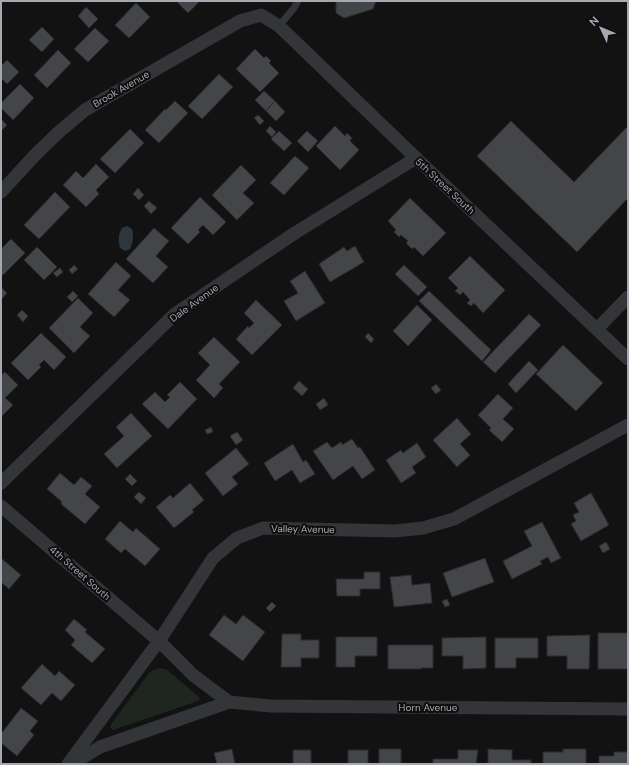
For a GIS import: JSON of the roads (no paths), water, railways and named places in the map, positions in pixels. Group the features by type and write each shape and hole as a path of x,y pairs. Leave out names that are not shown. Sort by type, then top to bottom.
{"street":[{"name":"5th Street South","path":"261,15 279,26 628,359"},
{"name":"Brook Avenue","path":"1,192 35,155 60,131 86,110 240,21 261,15"},
{"name":"Dale Avenue","path":"1,483 175,314 295,233 416,158"},
{"path":"597,329 628,297"},
{"name":"Valley Avenue","path":"68,764 159,641 213,558 237,538 263,528 395,531 423,528 454,519 628,426"},
{"name":"4th Street South","path":"1,506 159,641"},
{"path":"159,641 193,675 229,702"},
{"name":"Horn Avenue","path":"72,764 100,747 229,702 271,706 628,709"}],"lane":[{"path":"279,26 298,1"}]}
